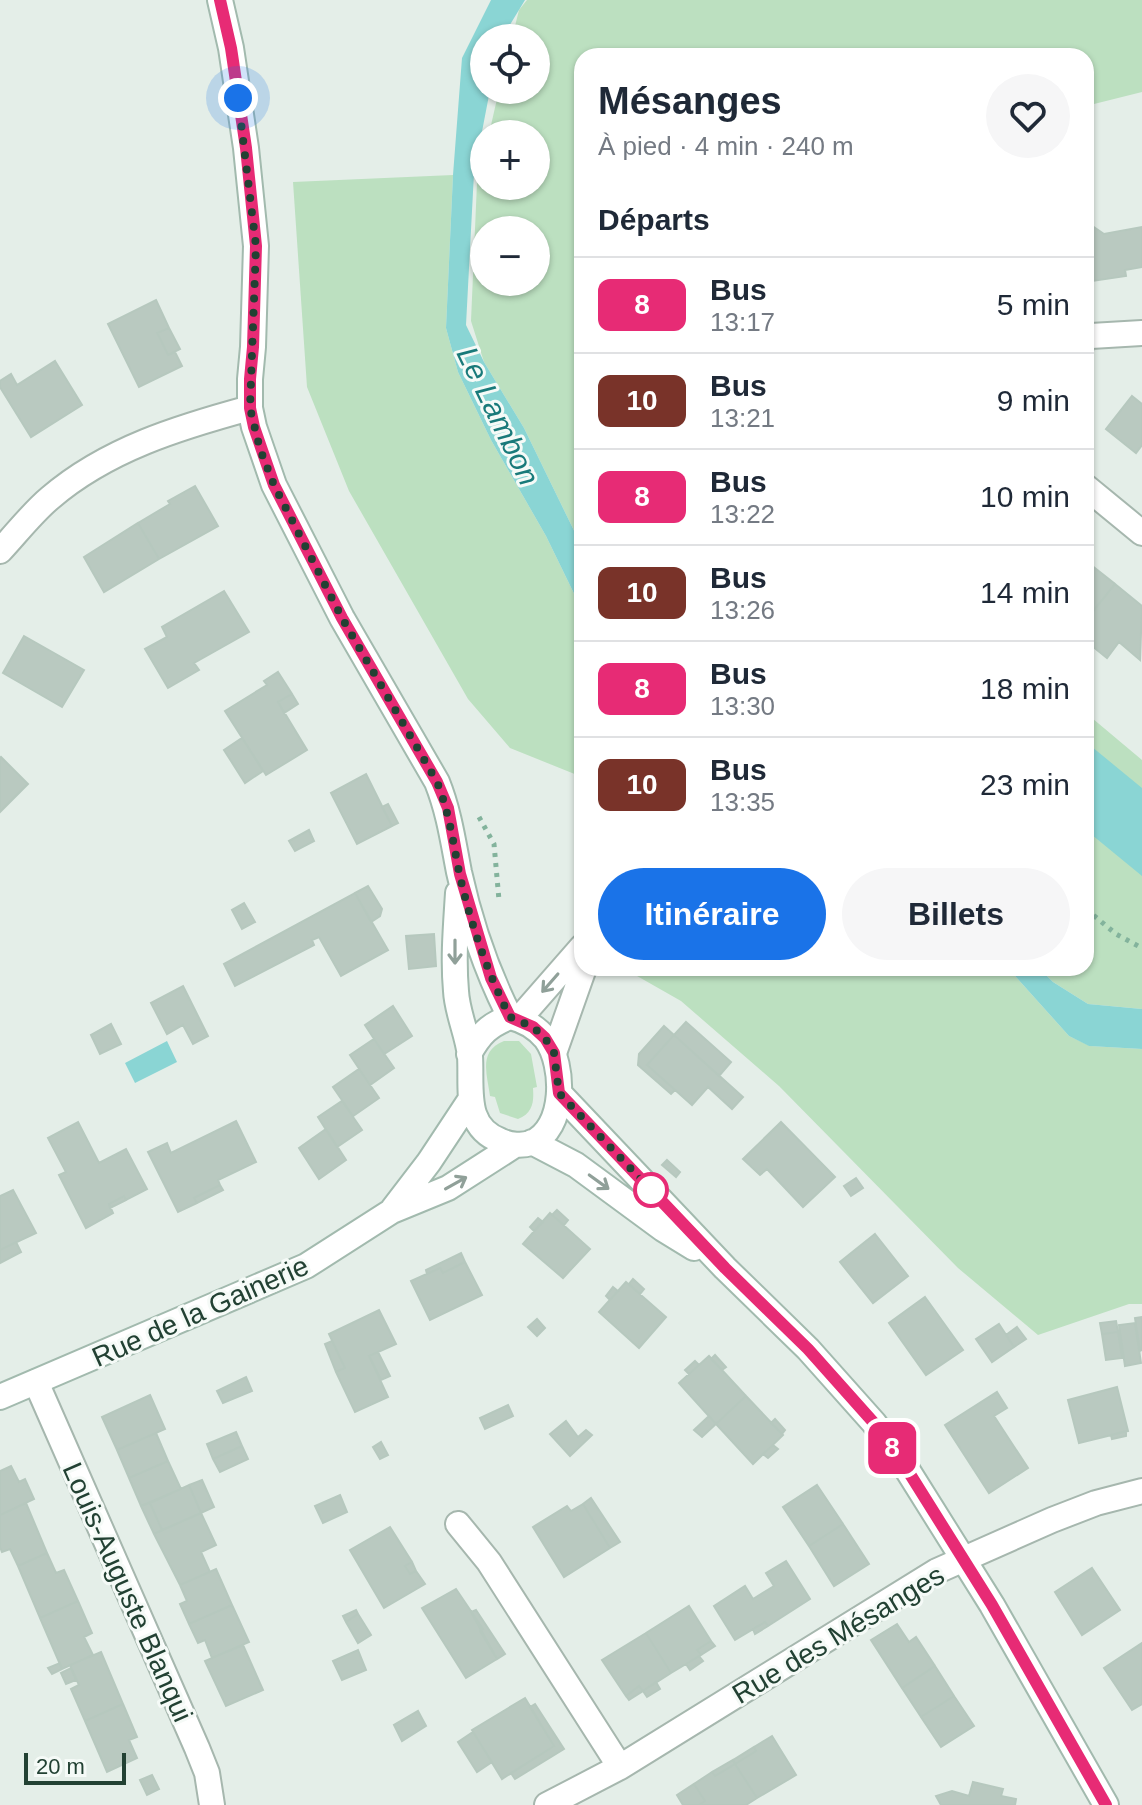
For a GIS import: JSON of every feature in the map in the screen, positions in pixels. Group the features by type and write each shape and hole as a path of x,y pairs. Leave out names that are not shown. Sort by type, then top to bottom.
{"street":[{"path":"220,0 231,48 246,148 256,246 250,408 260,449 274,485 342,618 437,782 448,808 460,874 485,962 514,1018 545,1038 554,1053 559,1093 555,1116 541,1136 524,1144"},
{"path":"1094,336 1142,333"},
{"path":"0,551 50,497 106,460 177,428 250,408"},
{"path":"1094,494 1142,533"},
{"path":"460,874 455,944 456,992 469,1054 470,1100 474,1118 486,1132 500,1141 524,1144 576,1165 663,1229 725,1268"},
{"path":"469,1054 486,1028 514,1018 574,955"},
{"path":"554,1053 581,976"},
{"path":"559,1093 725,1268 808,1349 874,1423 903,1463 992,1605 1106,1805"},
{"name":"Rue de la Gainerie","path":"392,1211 470,1100"},
{"name":"Rue de la Gainerie","path":"0,1397 306,1266 392,1211 448,1188 524,1144"},
{"name":"Louis-Auguste Blanqui","path":"36,1382 197,1748 207,1773 212,1805"},
{"name":"Rue des Mésanges","path":"547,1805 620,1767 937,1571 1096,1503 1142,1491"},
{"path":"458,1524 489,1562 620,1767"}],"path":[{"path":"472,803 494,844 499,905"},
{"path":"1094,916 1116,934 1142,948"}],"green space":[{"path":"527,0 1142,0 1142,92 1094,104 1094,48 574,48 574,531 524,428 484,362 471,321 472,296 550,296 550,216 476,216 476,200 550,200 550,120 492,120 496,104 550,104 550,24 516,24 519,10"},
{"path":"453,175 446,328 458,372 574,594 574,774 510,748 468,699 349,491 307,387 293,182"},
{"path":"1094,720 1142,760 1142,1009 1088,1004 1047,976 1094,976"},
{"path":"637,976 1015,976 1069,1036 1090,1046 1142,1049 1142,1304 1129,1304 1038,1335 958,1268 779,1086 681,1001"},
{"path":"504,1041 519,1041 531,1054 537,1087 533,1088 530,1110 518,1119 500,1113 495,1097 490,1096 487,1057 496,1045"}],"water":[{"path":"491,0 525,0 510,24 479,24"},
{"name":"Le Lambon","path":"470,42 470,104 487,104 484,120 470,120 470,200 473,200 466,325 484,362 524,428 574,531 574,594 458,372 446,328 462,58"},
{"path":"1094,749 1142,788 1142,876 1094,837"},
{"path":"1015,976 1047,976 1088,1004 1142,1009 1142,1049 1089,1046 1069,1036"},
{"path":"167,1041 177,1062 135,1083 125,1063"}],"building":[{"path":"1094,227 1104,234 1142,227 1142,267 1125,270 1126,276 1094,281"},
{"path":"156,300 169,328 157,333 168,355 175,352 182,366 139,387 108,324"},
{"path":"169,328 180,349 168,355 157,333"},
{"path":"55,361 82,405 31,437 0,387 0,381 11,374 17,385"},
{"path":"1132,396 1142,404 1142,445 1136,453 1106,429"},
{"path":"195,486 218,526 159,559 138,523"},
{"path":"138,523 159,559 104,592 84,557"},
{"path":"1094,567 1115,584 1094,610"},
{"path":"1115,584 1142,606 1140,660 1119,642 1107,658 1094,647 1094,610"},
{"path":"224,591 249,632 194,663 199,670 168,688 145,649 167,637 162,627"},
{"path":"24,636 84,670 62,707 3,673"},
{"path":"278,672 292,694 278,702 307,750 266,775 225,711 267,685 264,681"},
{"path":"292,694 298,704 284,713 278,702"},
{"path":"242,738 263,771 245,783 224,750"},
{"path":"0,758 28,784 0,812"},
{"path":"366,774 392,826 357,844 331,793"},
{"path":"388,804 398,823 392,826 382,807"},
{"path":"309,830 314,841 295,851 289,841"},
{"path":"368,886 382,909 380,916 371,922 355,893"},
{"path":"355,893 388,950 341,976 319,937 312,940 314,945 235,986 224,964"},
{"path":"244,903 255,922 242,929 232,910"},
{"path":"434,934 436,966 409,969 406,936"},
{"path":"183,986 208,1036 193,1044 183,1025 167,1034 151,1003"},
{"path":"393,1006 412,1036 384,1054 365,1025"},
{"path":"686,1022 731,1062 719,1076 674,1035"},
{"path":"111,1024 121,1044 100,1054 91,1035"},
{"path":"664,1026 674,1035 647,1065 675,1090 671,1094 638,1065 639,1054"},
{"path":"674,1035 743,1097 732,1109 708,1087 692,1105 647,1065"},
{"path":"374,1039 394,1068 370,1085 350,1055"},
{"path":"359,1069 379,1098 353,1116 333,1087"},
{"path":"342,1101 362,1130 337,1147 318,1117"},
{"path":"236,1121 256,1162 218,1180 220,1185 194,1198 197,1203 178,1212 148,1152 167,1143 171,1153"},
{"path":"78,1122 99,1163 126,1149 147,1189 126,1200 124,1196 109,1204 113,1213 86,1228 59,1175 66,1172 48,1138"},
{"path":"781,1122 835,1177 803,1207 767,1169 760,1175 743,1159"},
{"path":"326,1129 346,1160 319,1179 299,1148"},
{"path":"667,1160 680,1172 676,1177 662,1165"},
{"path":"856,1178 863,1188 851,1196 844,1186"},
{"path":"220,1185 223,1190 197,1203 194,1198"},
{"path":"13,1190 36,1233 0,1250 0,1196"},
{"path":"124,1196 126,1200 110,1208 109,1204"},
{"path":"557,1210 568,1220 564,1225 552,1215"},
{"path":"550,1213 590,1249 563,1278 523,1244"},
{"path":"538,1218 543,1222 534,1231 530,1227"},
{"path":"875,1234 908,1276 873,1303 840,1262"},
{"path":"16,1242 21,1252 0,1263 0,1250"},
{"path":"461,1253 465,1262 443,1273 440,1268 427,1274 426,1270"},
{"path":"465,1262 482,1295 430,1320 411,1281 440,1268 443,1273"},
{"path":"633,1279 644,1289 640,1294 629,1284"},
{"path":"626,1282 666,1317 639,1348 599,1312"},
{"path":"613,1287 618,1291 610,1300 606,1296"},
{"path":"925,1297 963,1350 926,1375 889,1323"},
{"path":"379,1310 396,1344 369,1356 388,1397 355,1412 336,1372 345,1368 329,1334"},
{"path":"1142,1317 1142,1350 1140,1351 1135,1318"},
{"path":"537,1319 545,1328 537,1336 528,1327"},
{"path":"1116,1321 1118,1332 1102,1334 1100,1323"},
{"path":"1135,1323 1141,1363 1125,1366 1119,1325"},
{"path":"999,1324 1014,1347 992,1362 976,1339"},
{"path":"1017,1327 1026,1339 1014,1347 1006,1335"},
{"path":"1118,1332 1122,1358 1106,1360 1102,1334"},
{"path":"332,1341 345,1368 336,1372 325,1344"},
{"path":"378,1352 390,1376 381,1380 369,1356"},
{"path":"715,1355 726,1367 722,1370 711,1359"},
{"path":"709,1356 746,1396 716,1424 679,1383"},
{"path":"695,1361 699,1365 689,1374 685,1370"},
{"path":"246,1377 252,1391 223,1403 217,1391"},
{"path":"1117,1387 1128,1431 1079,1443 1068,1400"},
{"path":"997,1392 1007,1408 994,1416 1028,1468 989,1493 945,1425"},
{"path":"150,1395 165,1429 117,1450 102,1417"},
{"path":"746,1396 783,1435 753,1464 716,1424"},
{"path":"508,1405 513,1416 485,1429 480,1418"},
{"path":"709,1416 716,1424 702,1437 694,1430"},
{"path":"775,1419 785,1430 782,1434 771,1423"},
{"path":"566,1421 578,1437 586,1430 592,1435 570,1456 550,1434"},
{"path":"1126,1431 1126,1436 1112,1439 1111,1435"},
{"path":"236,1432 242,1446 213,1459 207,1444"},
{"path":"156,1433 168,1461 129,1478 117,1450"},
{"path":"381,1442 388,1455 380,1459 373,1447"},
{"path":"773,1445 778,1449 768,1458 763,1454"},
{"path":"242,1446 248,1459 220,1472 213,1459"},
{"path":"168,1461 181,1489 141,1506 129,1478"},
{"path":"11,1466 19,1482 25,1479 34,1499 0,1515 0,1471"},
{"path":"202,1480 214,1507 201,1513 189,1485"},
{"path":"189,1485 201,1513 162,1530 150,1503"},
{"path":"817,1485 843,1524 809,1546 783,1507"},
{"path":"340,1495 347,1512 323,1523 315,1506"},
{"path":"591,1498 620,1542 610,1548 583,1504"},
{"path":"26,1503 47,1553 18,1566 10,1549 2,1552 0,1547 0,1515"},
{"path":"150,1503 162,1530 154,1534 141,1506"},
{"path":"583,1504 610,1548 564,1577 533,1527 567,1506 571,1511"},
{"path":"201,1513 216,1545 201,1552 210,1572 180,1585 154,1534"},
{"path":"843,1524 869,1564 834,1586 809,1546"},
{"path":"390,1527 412,1562 405,1566 410,1574 416,1571 425,1584 384,1608 350,1550"},
{"path":"47,1553 56,1573 64,1570 78,1601 40,1618 18,1566"},
{"path":"786,1561 810,1599 768,1626 765,1622 735,1640 714,1606 745,1586 753,1599 774,1586 766,1573"},
{"path":"412,1562 416,1571 410,1574 405,1566"},
{"path":"1092,1568 1120,1610 1082,1635 1055,1592"},
{"path":"216,1569 232,1605 189,1624 180,1604 187,1601 180,1585"},
{"path":"456,1589 483,1629 480,1631 497,1659 466,1678 422,1608"},
{"path":"78,1601 92,1633 84,1637 93,1655 62,1669 40,1618"},
{"path":"232,1605 249,1642 212,1658 205,1640 198,1643 189,1624"},
{"path":"689,1606 711,1641 697,1650 701,1655 671,1673 646,1633"},
{"path":"356,1610 358,1614 346,1622 343,1616"},
{"path":"476,1610 505,1654 497,1659 471,1612"},
{"path":"358,1614 371,1635 358,1643 346,1622"},
{"path":"765,1622 768,1626 755,1634 753,1629"},
{"path":"897,1624 909,1642 916,1637 935,1666 902,1688 871,1640"},
{"path":"646,1633 671,1673 643,1691 639,1686 626,1696 602,1660"},
{"path":"711,1641 715,1646 701,1655 697,1650"},
{"path":"1142,1643 1142,1704 1132,1710 1104,1668"},
{"path":"243,1645 263,1690 226,1706 205,1661"},
{"path":"358,1650 366,1670 342,1680 333,1661"},
{"path":"101,1652 123,1704 85,1721 71,1689 79,1685 70,1665"},
{"path":"699,1656 703,1661 690,1670 686,1664"},
{"path":"60,1663 62,1669 52,1674 48,1668"},
{"path":"935,1666 954,1696 921,1717 902,1688"},
{"path":"71,1668 76,1680 66,1684 61,1673"},
{"path":"656,1682 660,1689 647,1697 643,1691"},
{"path":"639,1686 643,1691 629,1700 626,1696"},
{"path":"954,1696 974,1726 941,1747 921,1717"},
{"path":"525,1698 554,1746 502,1779 472,1730"},
{"path":"123,1704 137,1737 129,1740 137,1758 107,1772 85,1721"},
{"path":"535,1704 564,1749 515,1779 511,1773 554,1746 530,1707"},
{"path":"418,1711 426,1726 402,1741 394,1725"},
{"path":"473,1732 492,1762 477,1772 458,1742"},
{"path":"772,1736 796,1775 757,1798 735,1764"},
{"path":"754,1747 756,1751 735,1764 733,1760"},
{"path":"733,1760 735,1764 715,1776 712,1772"},
{"path":"735,1764 757,1798 746,1805 699,1805 705,1801 694,1784 712,1772 715,1776"},
{"path":"152,1775 159,1789 147,1795 140,1780"},
{"path":"973,1782 1003,1789 1001,1796 1016,1799 1015,1805 941,1805 936,1796 952,1791 969,1796"},
{"path":"694,1784 705,1801 699,1805 683,1805 677,1795"}],"bus line":[{"name":"8","path":"220,0 231,48 246,148 256,246 250,408 260,449 274,485 342,618 437,782 448,808 460,874 496,991 510,1017 533,1027 545,1038 554,1053 559,1093 725,1268 808,1349 874,1423 903,1463 992,1605 1106,1805"}],"route":[{"path":"238,98 256,246 250,408 260,449 274,485 342,618 437,782 448,808 460,874 496,991 510,1017 533,1027 545,1038 554,1053 559,1093 651,1190"}]}
